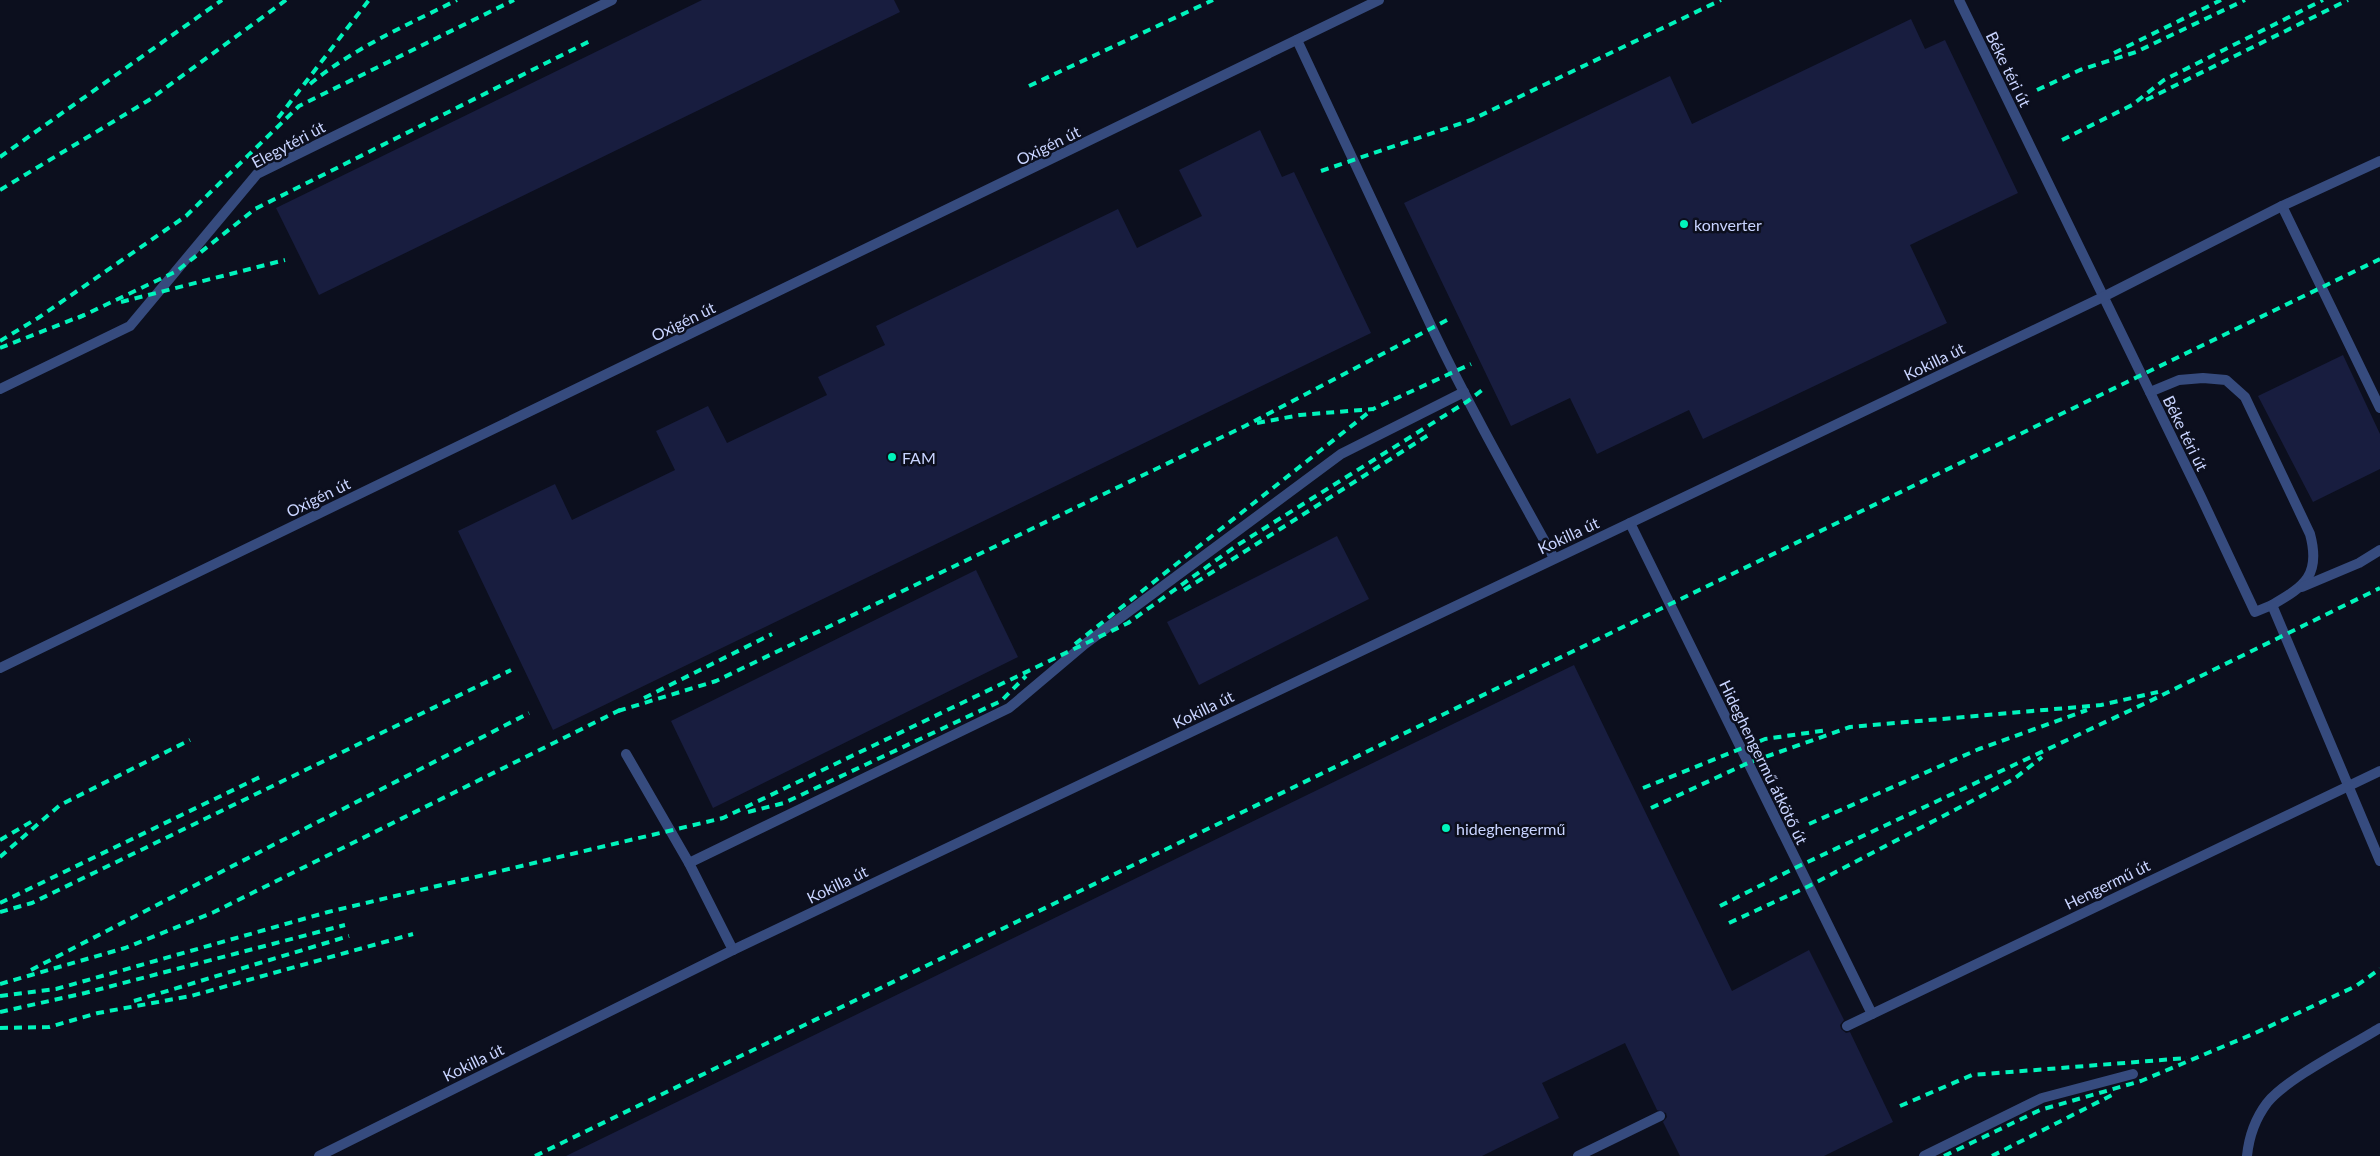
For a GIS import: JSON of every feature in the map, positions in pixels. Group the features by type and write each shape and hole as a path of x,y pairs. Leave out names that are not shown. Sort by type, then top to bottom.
{"lane":[{"name":"Elegytéri út","path":"0,389 130,326 257,174 612,0"},
{"name":"Oxigén út","path":"0,668 1379,0"},
{"name":"Béke téri út","path":"1959,0 2255,612 2272,605"},
{"path":"1297,40 1464,392 1554,558"},
{"name":"Kokilla út","path":"319,1156 733,950 2102,297 2282,206 2380,161"},
{"path":"2282,206 2380,408"},
{"path":"2150,392 2179,380 2203,378 2226,380 2245,397 2310,534 2315,552 2312,571 2300,588"},
{"path":"689,863 1009,708 1085,644 1341,454 1464,392"},
{"name":"Hideghengermű átkötő út","path":"1630,523 1872,1014"},
{"path":"2380,550 2360,563 2300,588 2272,605 2380,861"},
{"path":"626,754 689,863 733,950"},
{"name":"Hengermű út","path":"1847,1026 2380,771"},
{"path":"2247,1156 2250,1132 2268,1102 2294,1080 2380,1028"},
{"path":"1924,1156 2042,1098 2133,1074"},
{"path":"1578,1156 1660,1116"}],"building":[{"path":"702,0 894,0 900,12 319,295 276,208"},
{"name":"konverter","path":"1911,19 1925,49 1945,40 2018,193 1910,245 1947,323 1703,439 1689,410 1597,454 1570,398 1511,426 1404,203 1670,76 1692,124"},
{"name":"FAM","path":"1260,130 1282,177 1294,172 1371,333 553,730 458,531 555,484 572,520 675,470 656,431 708,406 727,443 827,395 818,377 885,345 876,326 1118,209 1137,248 1202,216 1179,170"},
{"path":"2343,355 2380,434 2380,469 2313,502 2258,396"},
{"path":"1337,536 1369,599 1199,685 1167,622"},
{"path":"976,570 1018,657 713,808 671,721"},
{"name":"hideghengermű","path":"1574,665 1732,991 1809,950 1844,1020 1840,1025 1841,1029 1846,1033 1850,1032 1893,1122 1824,1156 1680,1156 1663,1122 1667,1117 1666,1113 1657,1110 1625,1043 1542,1083 1559,1118 1482,1156 566,1156"}],"railway":[{"path":"0,157 222,0"},
{"path":"0,190 149,100 286,0"},
{"path":"278,118 369,0"},
{"path":"310,84 344,59 363,48 457,0"},
{"path":"0,341 38,318 186,216 299,106 514,0"},
{"path":"1029,86 1213,0"},
{"path":"1321,171 1471,120 1721,0"},
{"path":"2114,53 2221,0"},
{"path":"2037,90 2080,70 2136,52 2245,0"},
{"path":"2062,140 2132,105 2164,80 2323,0"},
{"path":"2146,100 2348,0"},
{"path":"78,318 177,271 255,209 590,41"},
{"path":"535,1156 2380,259"},
{"path":"121,302 285,260"},
{"path":"0,348 84,315"},
{"path":"618,711 716,681 1245,426 1447,320"},
{"path":"1257,423 1300,415 1373,409 1471,364"},
{"path":"0,996 56,989 328,912 723,818 1128,623 1236,546 1468,401 1486,387"},
{"path":"1075,644 1373,409"},
{"path":"1184,590 1430,434"},
{"path":"1720,906 1799,866 2148,702 2380,588"},
{"path":"644,698 772,634"},
{"path":"0,912 32,903 511,670"},
{"path":"748,812 784,803 1001,701 1026,676"},
{"path":"1651,808 1748,763 1850,727 2101,705 2158,692"},
{"path":"0,984 125,948 214,912 624,708"},
{"path":"1809,824 1979,749 2087,710"},
{"path":"31,970 529,713"},
{"path":"1643,788 1765,739 1828,730"},
{"path":"0,857 60,805 190,740"},
{"path":"1729,923 1809,886 2014,779 2042,757"},
{"path":"0,903 262,776"},
{"path":"0,840 36,819"},
{"path":"0,1012 85,993 345,925"},
{"path":"0,1028 49,1027 98,1013 191,996 413,934"},
{"path":"134,1001 349,936"},
{"path":"1944,1156 2040,1110 2141,1081 2253,1034 2356,986 2380,969"},
{"path":"1900,1106 1972,1075 2187,1058"},
{"path":"1992,1156 2116,1093"}],"place":[{"name":"konverter","path":"1684,224"},
{"name":"FAM","path":"892,457"},
{"name":"hideghengermű","path":"1446,828"}]}
